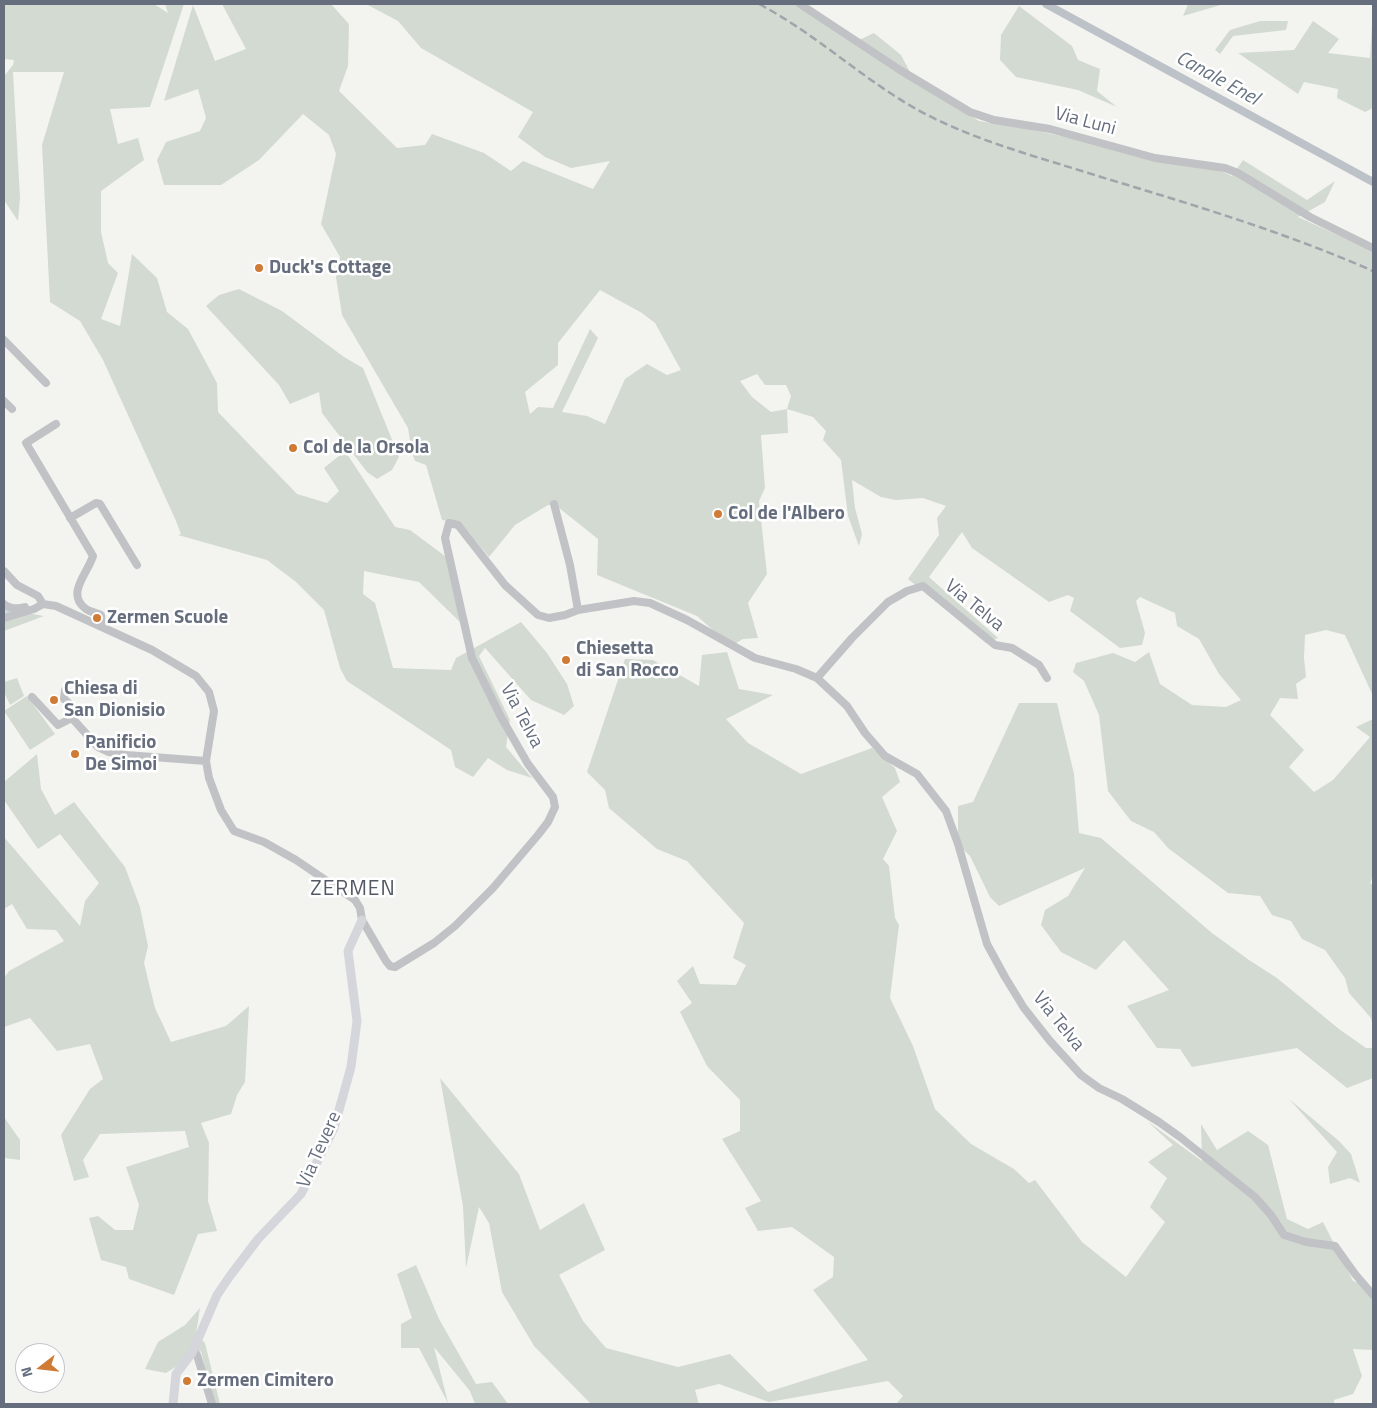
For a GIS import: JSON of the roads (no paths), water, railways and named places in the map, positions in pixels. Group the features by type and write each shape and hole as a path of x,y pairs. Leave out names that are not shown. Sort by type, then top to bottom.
{"main road":[{"name":"Via Tevere","path":"173,1404 176,1374 193,1351 217,1295 258,1239 301,1194 334,1128 352,1067 357,1021 348,951 362,920"}],"street":[{"name":"Via Luni","path":"800,4 900,70 970,112 994,120 1050,129 1155,158 1225,168 1310,218 1373,248"},
{"path":"4,340 46,383"},
{"path":"4,401 12,409"},
{"path":"56,424 26,443 93,556 90,566 77,587 78,599 86,609 101,615 102,626"},
{"path":"70,518 88,506 96,503 100,504 137,565"},
{"path":"554,504 570,565 578,610"},
{"name":"Via Telva","path":"362,920 386,961 390,966 395,967 434,943 487,894 538,835 548,822 555,807 553,797 528,764 501,717 472,658 445,538 449,523 458,525 504,585 538,615 549,618 578,610 634,601 650,602 687,620 755,658 796,669 818,678 848,706 868,737 885,756 917,774 946,811 958,844 987,944 1024,1008 1050,1041 1081,1075 1099,1088 1173,1132 1255,1197 1271,1215 1284,1235 1306,1242 1335,1246 1373,1296"},
{"path":"4,571 17,585 38,596 43,604"},
{"name":"Via Telva","path":"818,678 852,638 888,602 907,591 923,586 995,645 1012,648 1039,665 1046,678"},
{"path":"4,604 15,609 31,605 34,609"},
{"path":"4,618 34,609 43,604 56,606 152,650 196,676 209,692 214,711 206,761 209,778 221,810 234,830 264,842 296,860 348,895 355,900 360,908 362,920"},
{"path":"65,690 64,699 71,705 72,718 98,747 109,752 126,755 206,761"},
{"path":"32,697 58,725 72,718"},
{"path":"193,1351 197,1355 212,1404"}],"waterway":[{"name":"Canale Enel","path":"1046,4 1373,182"}],"railway":[{"path":"759,4 806,33 896,97 944,123 982,139 1021,152 1272,232 1373,271"}],"place":[{"name":"Duck's Cottage","path":"259,268"},
{"name":"Col de la Orsola","path":"293,448"},
{"name":"Col de l'Albero","path":"718,514"},
{"name":"Zermen Scuole","path":"97,618"},
{"name":"Chiesetta di San Rocco","path":"566,660"},
{"name":"Chiesa di San Dionisio","path":"54,700"},
{"name":"Panificio De Simoi","path":"75,754"},
{"name":"Zermen Cimitero","path":"187,1381"}],"district":[{"name":"ZERMEN","path":"353,890"}]}
